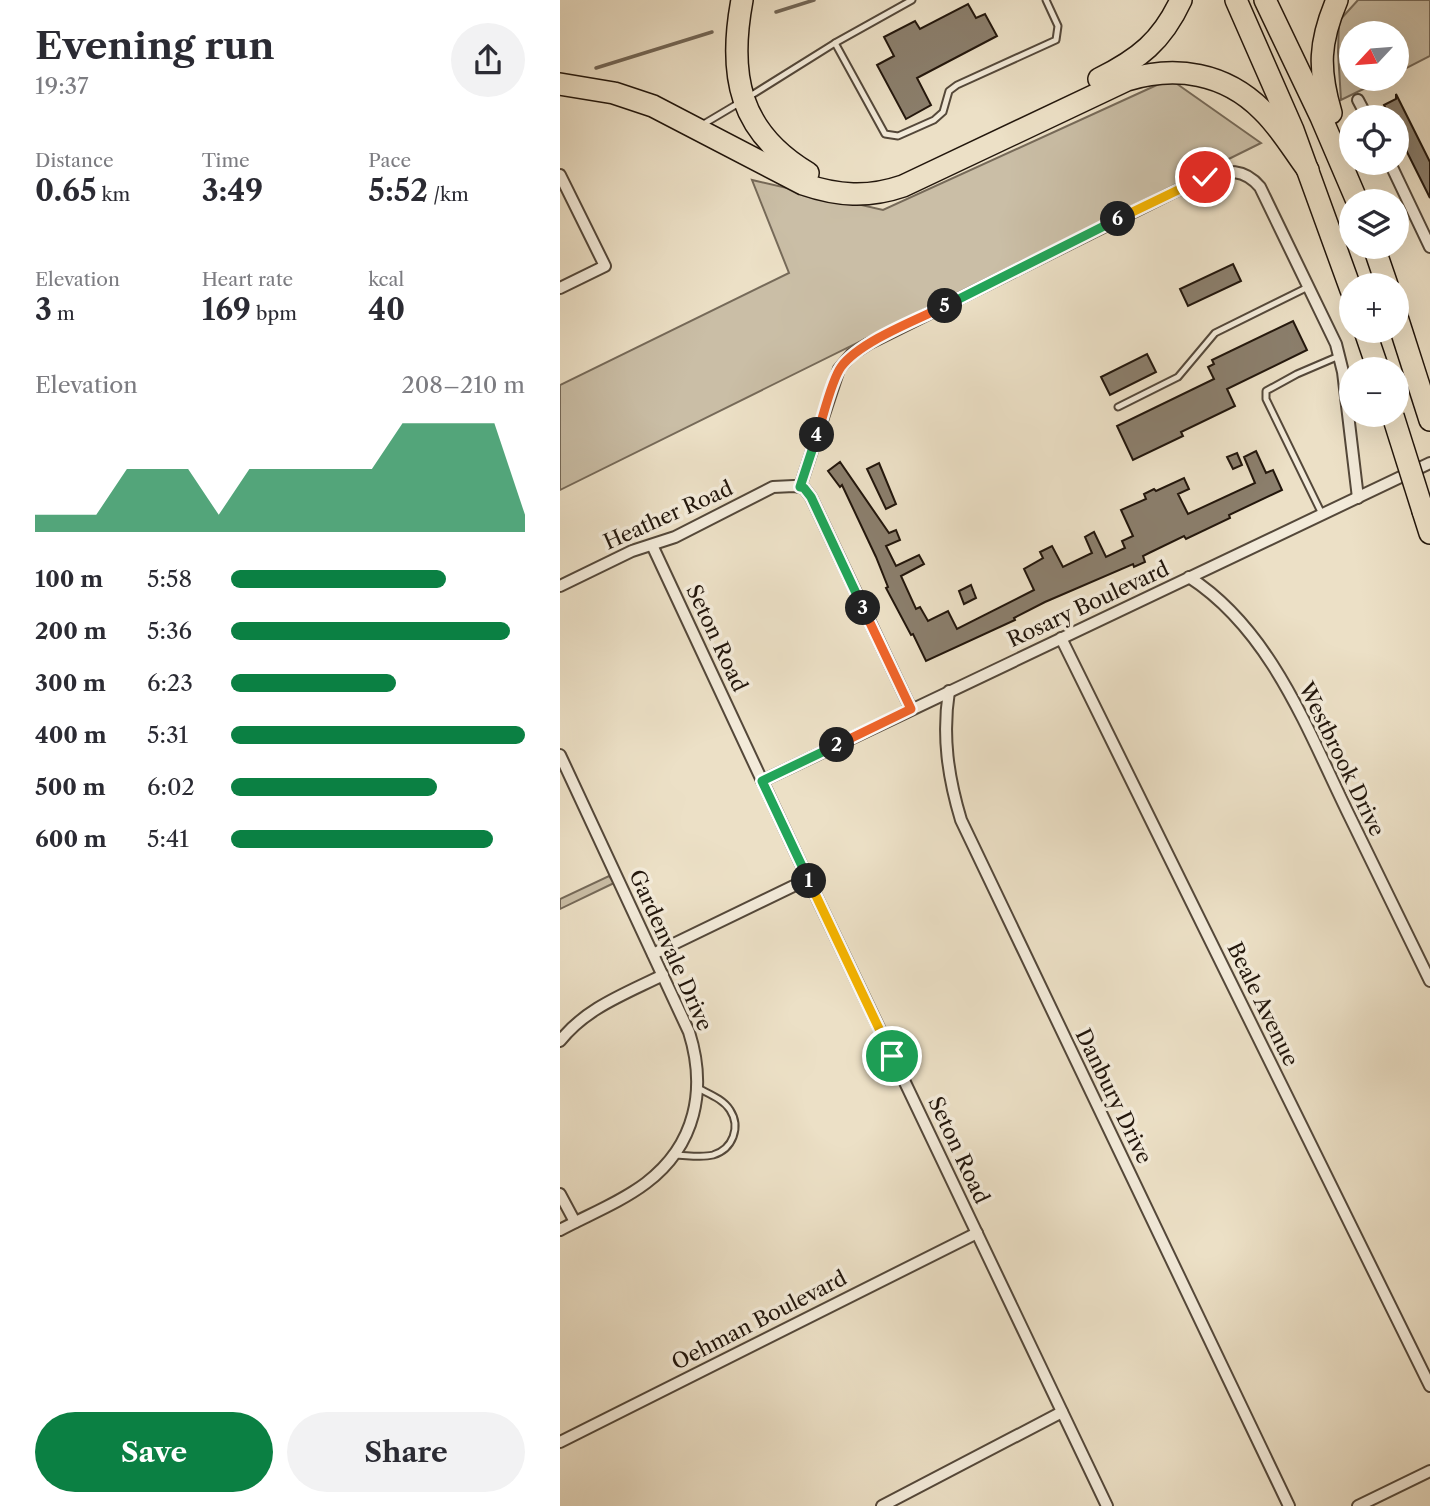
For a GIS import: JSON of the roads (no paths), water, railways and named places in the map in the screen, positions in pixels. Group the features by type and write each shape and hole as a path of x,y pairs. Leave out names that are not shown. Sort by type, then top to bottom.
{"highway":[{"path":"742,0 736,52 739,80 744,100 759,130 773,148 810,174 828,180 861,184 878,183 902,176 1135,60 1169,25 1181,0"},
{"path":"1236,0 1308,170 1345,273"},
{"path":"1265,0 1352,189"},
{"path":"1337,0 1326,32 1321,65 1323,85 1347,176"},
{"path":"560,84 614,93 653,106 803,184 825,191 866,195 903,186 1127,80 1166,71 1183,72 1225,84 1261,108 1277,125 1308,170"},
{"path":"1405,343 1427,410"},
{"path":"1396,427 1430,533"}],"street":[{"path":"1359,100 1361,105"},
{"path":"911,709 811,497 804,488 797,487 839,369 851,355 868,344 1205,177 1238,172 1251,176 1261,187 1336,344 1343,372 1357,498"},
{"path":"560,175 605,266 560,288"},
{"path":"1396,175 1430,247"},
{"name":"Rosary Boulevard","path":"762,781 1430,463"},
{"name":"Heather Road","path":"560,586 632,551 675,537 773,487 797,487"},
{"name":"Seton Road","path":"652,545 1107,1506"},
{"name":"Westbrook Drive","path":"1189,577 1212,593 1242,624 1282,680 1430,981"},
{"name":"Beale Avenue","path":"1061,638 1430,1387"},
{"name":"Danbury Drive","path":"949,691 945,737 948,765 961,820 1289,1506"},
{"name":"Gardenvale Drive","path":"560,1230 645,1184 674,1155 693,1118 698,1088 696,1053 689,1032 561,760"},
{"path":"653,954 808,879"},
{"path":"560,1041 570,1029 597,1008 663,975"},
{"path":"560,1194 575,1222"},
{"name":"Oehman Boulevard","path":"560,1443 977,1233"},
{"path":"882,1506 1062,1412"},
{"path":"1358,1506 1430,1471"}],"lane":[{"path":"697,129 835,43 912,0"},
{"path":"835,43 885,134 898,136 934,120 943,112 949,91 957,85 1056,40 1059,26 1046,0"},
{"path":"1118,407 1178,377 1214,333 1308,287"},
{"path":"1322,514 1266,399 1266,391 1339,356"},
{"path":"674,1155 714,1155 732,1142 736,1132 730,1110 721,1101 698,1088"}],"waterway":[{"path":"776,12 814,0"},
{"path":"596,68 712,32"}]}
